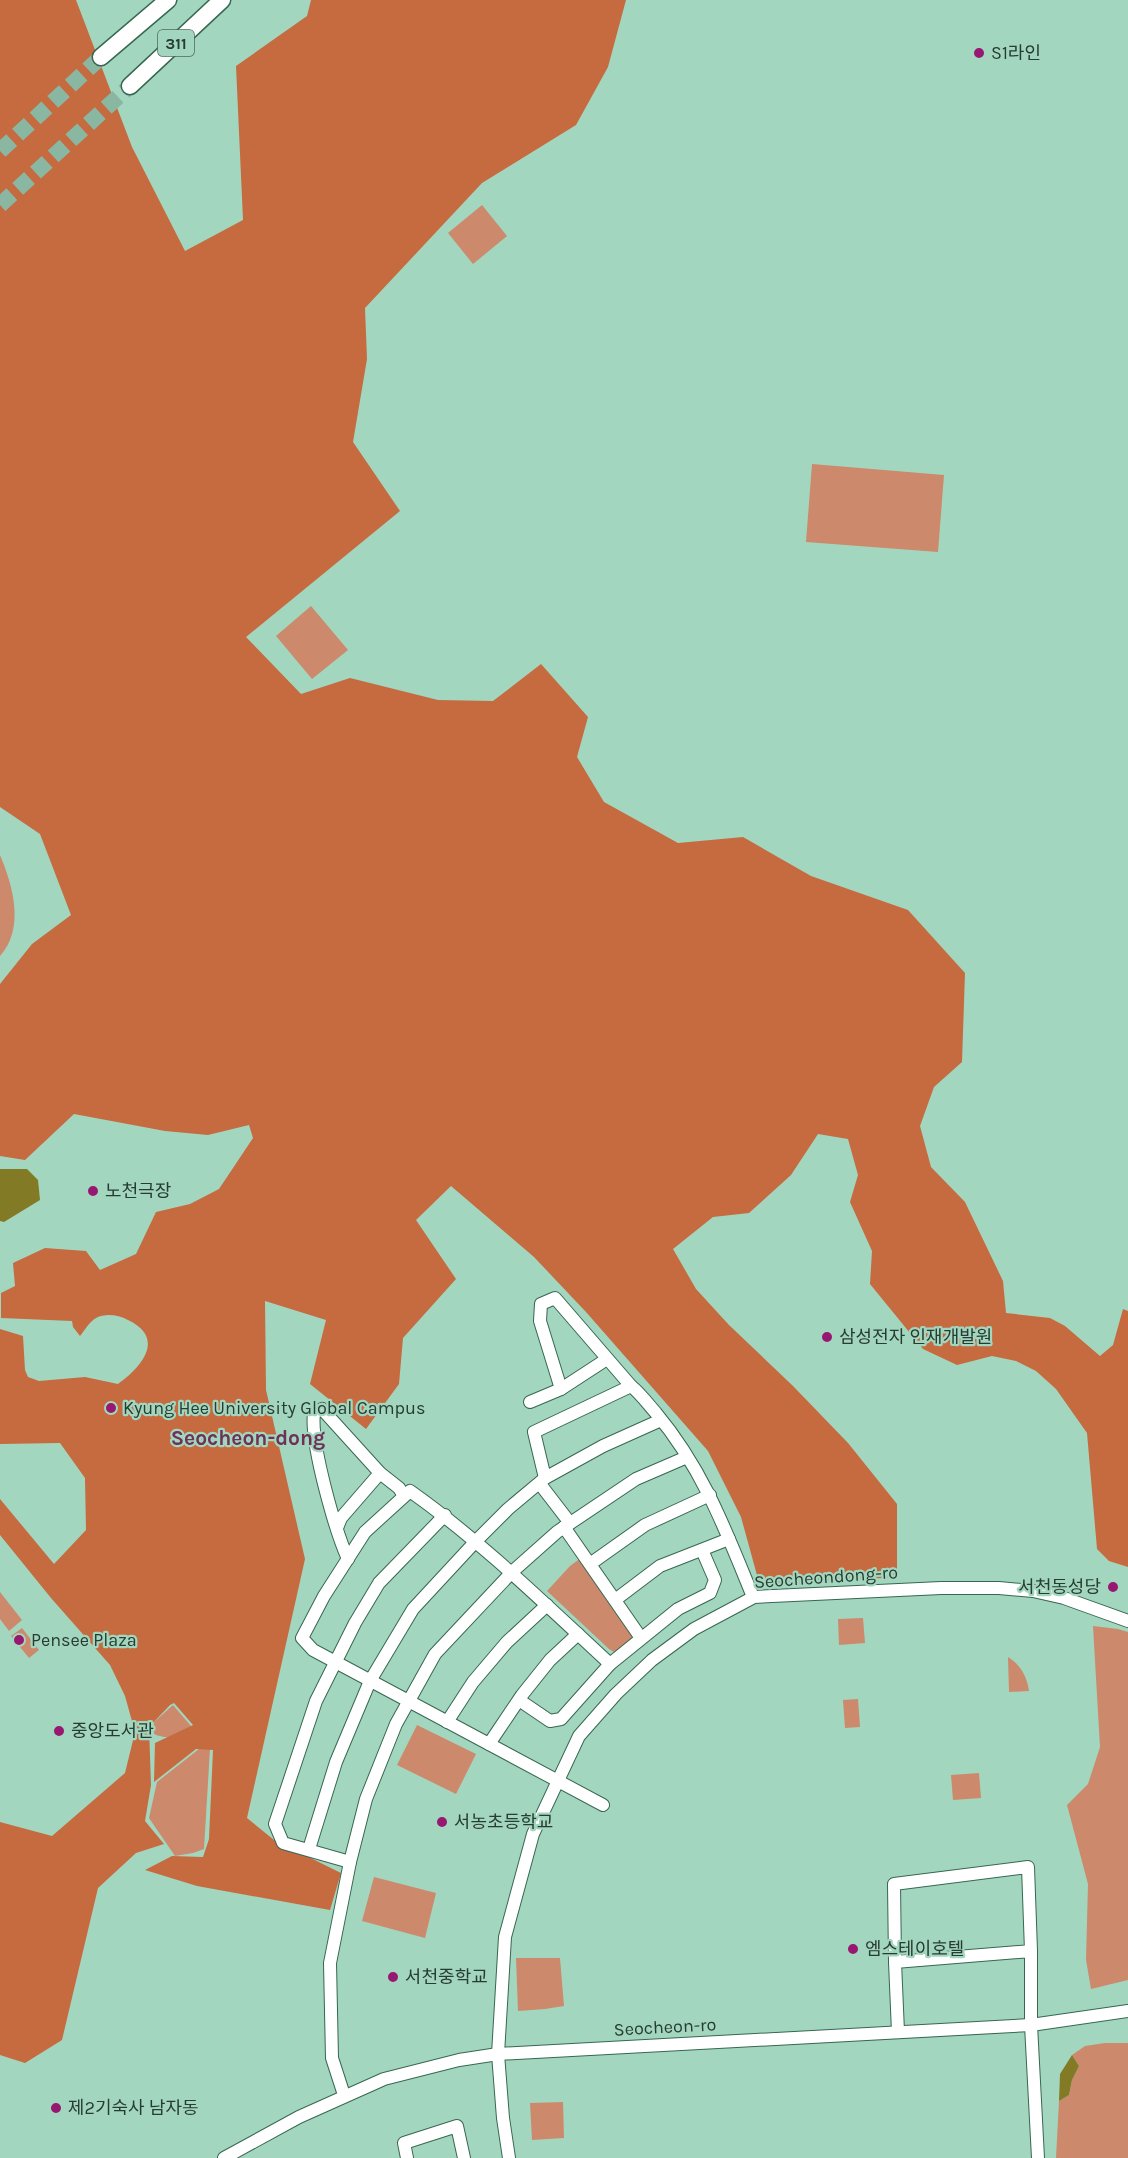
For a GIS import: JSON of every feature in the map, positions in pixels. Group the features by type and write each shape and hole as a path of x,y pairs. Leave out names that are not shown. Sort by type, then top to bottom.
{"highway":[{"name":"311","path":"101,57 168,0"},
{"name":"311","path":"130,86 222,0"}],"street":[{"path":"561,1389 540,1321 541,1304 555,1298 661,1420 687,1457 710,1495 753,1598"},
{"path":"530,1402 561,1389 607,1359"},
{"path":"631,1386 534,1432 543,1481 590,1564 641,1638"},
{"path":"348,1558 339,1539 317,1447 313,1423 314,1413 322,1409 380,1473 399,1488 404,1496"},
{"path":"309,1849 336,1762 370,1682 412,1609 508,1509 543,1481 603,1446 661,1420"},
{"path":"344,2095 332,2058 330,1963 350,1862 366,1799 396,1724 435,1654 512,1572 567,1525 636,1479 687,1457"},
{"path":"337,1528 341,1518 380,1473"},
{"path":"603,1805 370,1682 313,1650 303,1638 324,1596 365,1532 410,1491 445,1515 512,1572 610,1664"},
{"path":"590,1564 645,1525 710,1495"},
{"path":"350,1862 283,1843 274,1824 316,1701 355,1623 379,1583 445,1515"},
{"path":"615,1600 660,1566 729,1539"},
{"path":"519,1700 550,1721 561,1719 610,1664 678,1609 710,1593 715,1580 702,1550"},
{"name":"Seocheondong-ro","path":"509,2158 498,2054 505,1937 533,1834 579,1736 638,1673 694,1629 753,1598 929,1588 999,1588 1033,1591 1064,1598 1128,1621"},
{"path":"447,1722 473,1682 507,1642 547,1605"},
{"path":"489,1744 550,1660 578,1634"},
{"path":"898,2032 894,1884 1028,1867 1031,2025 1038,2158"},
{"path":"895,1962 1031,1951"},
{"name":"Seocheon-ro","path":"230,2156 344,2095 384,2079 459,2060 498,2054 1031,2025 1128,2011"},
{"path":"407,2158 404,2143 457,2126 464,2158"}],"shaded area":[{"path":"0,0 76,0 132,147 185,251 243,220 236,66 307,16 311,0 626,0 608,67 576,125 482,183 365,308 367,359 353,442 400,511 246,637 301,694 350,678 438,700 493,701 541,664 588,717 577,757 604,802 678,843 743,837 811,876 908,910 965,973 962,1062 934,1087 920,1126 931,1167 965,1202 1003,1281 1006,1313 1050,1318 1065,1326 1100,1356 1113,1345 1123,1309 1128,1311 1128,1567 1109,1561 1097,1549 1087,1433 1056,1389 1036,1371 1016,1361 992,1356 957,1365 923,1349 870,1284 872,1251 850,1202 858,1175 848,1139 818,1134 791,1175 749,1213 713,1217 673,1249 696,1289 729,1325 848,1443 897,1504 897,1577 760,1586 741,1517 708,1451 586,1312 534,1257 451,1186 416,1220 456,1279 403,1338 399,1384 366,1429 310,1384 326,1320 265,1301 266,1390 305,1559 247,1818 274,1840 341,1873 330,1910 197,1886 145,1870 172,1856 203,1857 209,1839 213,1750 196,1749 154,1782 155,1743 193,1725 174,1703 170,1705 149,1727 151,1785 145,1821 164,1844 136,1853 98,1888 62,2040 25,2063 0,2055 0,1822 52,1836 125,1773 135,1732 125,1696 110,1665 0,1535 0,1499 54,1564 86,1530 85,1478 60,1443 0,1444 0,1329 23,1336 25,1370 28,1377 39,1381 85,1377 118,1384 142,1361 148,1344 146,1335 139,1327 116,1316 96,1318 80,1336 73,1327 72,1321 1,1318 1,1293 15,1286 13,1263 45,1248 86,1251 100,1270 136,1254 156,1212 190,1204 219,1189 253,1138 249,1125 208,1135 165,1131 74,1114 25,1160 0,1156 0,984 32,944 71,915 40,834 0,807"},
{"path":"482,205 507,236 473,264 448,233"},
{"path":"812,464 944,475 938,552 806,542"},
{"path":"311,606 348,650 312,679 276,636"},
{"path":"0,855 12,893 14,920 8,945 0,956"},
{"path":"0,1169 27,1169 38,1180 40,1200 4,1222 0,1221"},
{"path":"581,1558 635,1637 614,1652 547,1591 570,1566"},
{"path":"0,1592 22,1620 9,1631 0,1619"},
{"path":"863,1618 865,1643 839,1645 838,1619"},
{"path":"1093,1626 1128,1632 1128,1980 1091,1989 1086,1960 1088,1884 1067,1805 1088,1784 1100,1747"},
{"path":"22,1628 39,1650 29,1658 11,1636"},
{"path":"1008,1657 1023,1672 1029,1691 1009,1692"},
{"path":"858,1699 860,1727 845,1728 843,1700"},
{"path":"173,1705 191,1726 169,1737 154,1734 154,1722"},
{"path":"417,1725 476,1754 456,1794 397,1765"},
{"path":"199,1749 210,1749 204,1849 175,1856 149,1818 157,1782"},
{"path":"979,1773 981,1798 953,1800 951,1775"},
{"path":"374,1877 436,1893 425,1938 362,1921"},
{"path":"516,1958 560,1958 564,2006 518,2011"},
{"path":"1128,2043 1128,2158 1056,2158 1059,2101 1069,2095 1072,2080 1079,2066 1072,2055 1085,2046"},
{"path":"1072,2055 1079,2066 1072,2080 1069,2095 1059,2101 1060,2074"},
{"path":"563,2102 564,2138 532,2140 530,2103"}],"tunnel":[{"path":"0,151 101,57"},
{"path":"0,205 130,86"}],"place":[{"name":"S1라인","path":"979,53"},
{"name":"노천극장","path":"93,1191"},
{"name":"삼성전자 인재개발원","path":"827,1337"},
{"name":"Kyung Hee University Global Campus","path":"111,1408"},
{"name":"서천동성당","path":"1113,1587"},
{"name":"Pensee Plaza","path":"19,1640"},
{"name":"중앙도서관","path":"59,1731"},
{"name":"서농초등학교","path":"442,1822"},
{"name":"엠스테이호텔","path":"853,1949"},
{"name":"서천중학교","path":"393,1977"},
{"name":"제2기숙사 남자동","path":"56,2108"}],"district":[{"name":"Seocheon-dong","path":"248,1438"}]}
